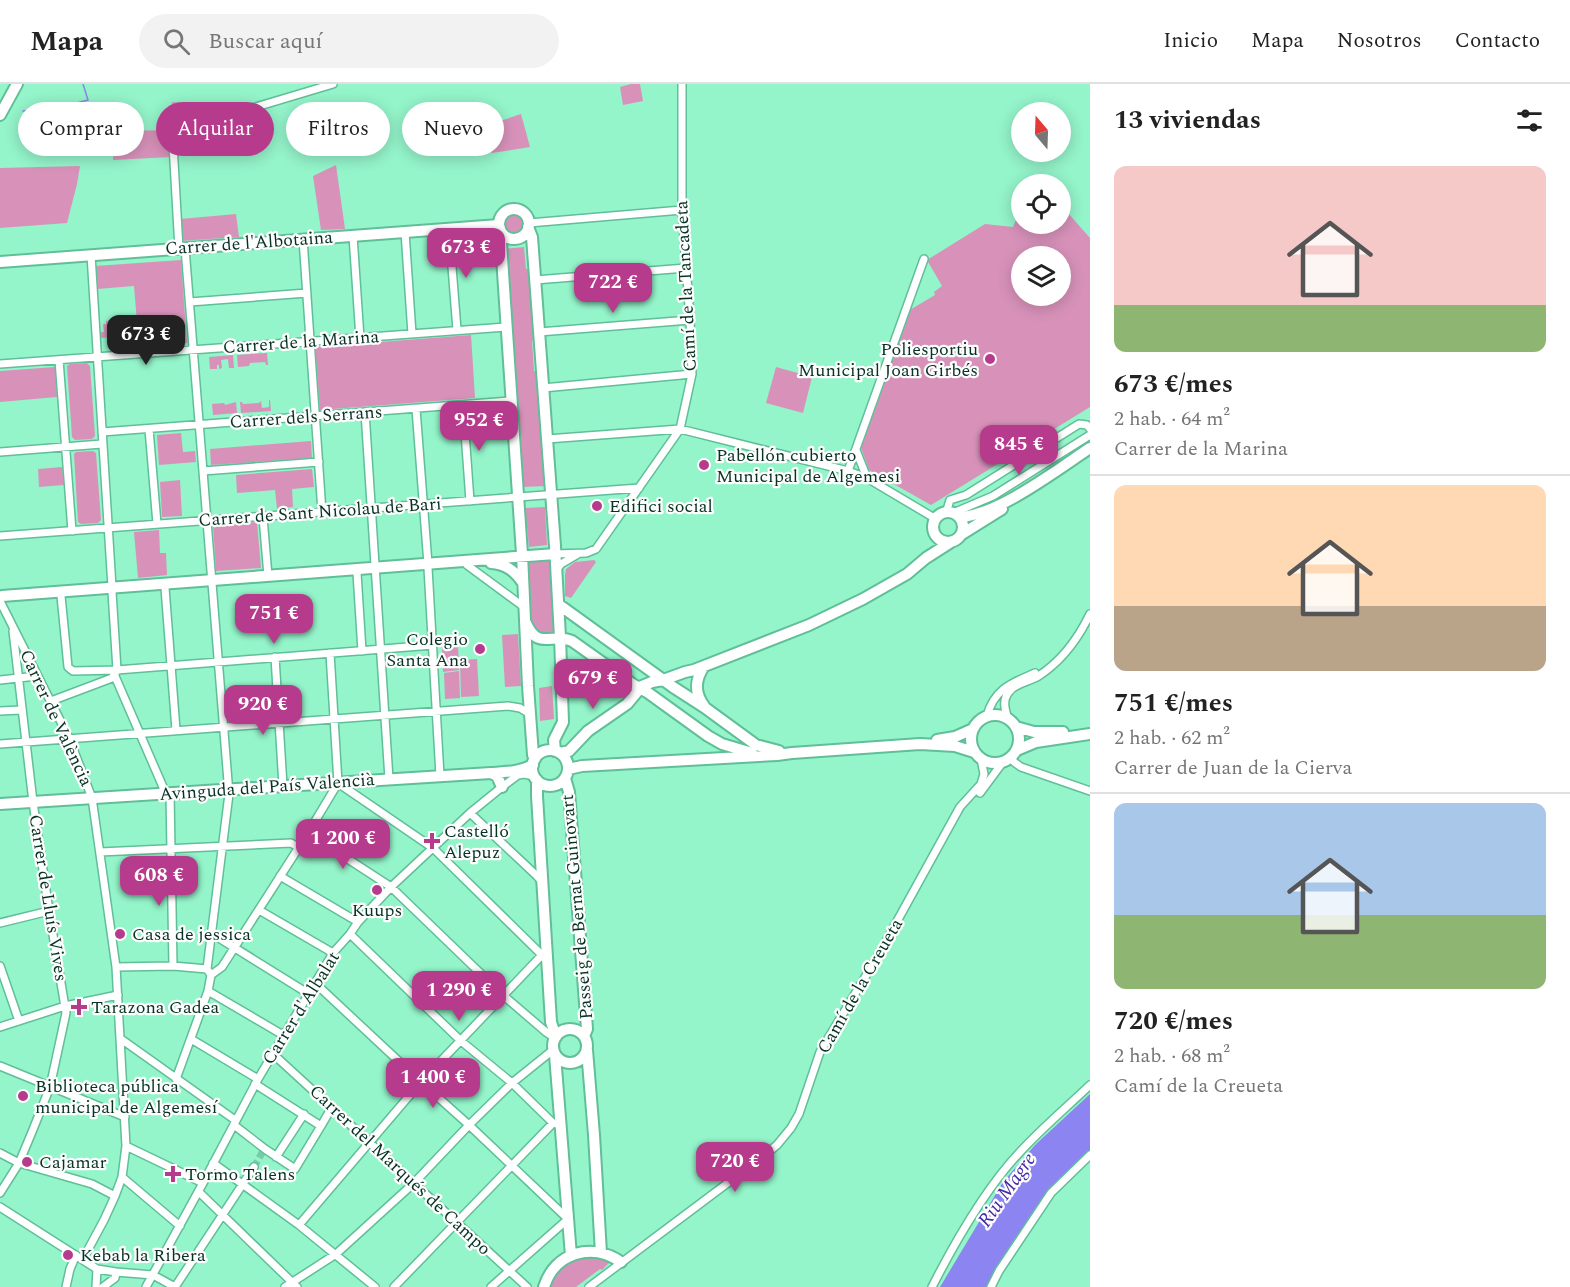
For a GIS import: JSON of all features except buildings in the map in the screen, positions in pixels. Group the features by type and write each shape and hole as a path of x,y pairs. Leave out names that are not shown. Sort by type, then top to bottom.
{"street":[{"path":"0,115 18,84"},
{"path":"176,1079 208,991 211,933 229,790 190,302 182,248 173,144 176,134 182,129 333,84"},
{"name":"Camí de la Tancadeta","path":"556,570 561,564 578,554 596,549 680,429 692,374 682,210 682,84"},
{"path":"528,225 523,235 514,238 505,236 499,227 500,218 504,213 513,209 522,211 527,216 532,237 555,554 563,722 565,729 576,734 615,712"},
{"path":"528,225 682,210"},
{"name":"Carrer de l'Albotaina","path":"0,262 499,227"},
{"name":"Passeig de Bernat Guinovart","path":"499,227 524,583 545,957 551,1022 555,1037"},
{"path":"449,229 457,330"},
{"path":"405,232 412,334"},
{"path":"353,236 360,338"},
{"path":"303,239 322,512"},
{"path":"91,255 116,672 167,794 171,850 173,966"},
{"path":"848,471 924,259"},
{"path":"535,280 686,268"},
{"path":"190,302 307,294"},
{"path":"539,332 690,320"},
{"name":"Carrer de la Marina","path":"0,364 506,327"},
{"path":"59,360 72,531"},
{"path":"543,388 692,374"},
{"name":"Carrer dels Serrans","path":"102,432 511,401"},
{"path":"463,405 470,501"},
{"path":"416,409 440,776"},
{"path":"365,412 389,780"},
{"path":"962,534 963,525 953,514 950,500 966,495 1079,424 1087,425 1090,429"},
{"path":"149,429 157,524"},
{"path":"547,439 680,429 848,471 867,478 936,519"},
{"path":"953,514 993,496 1090,435"},
{"path":"0,452 102,444"},
{"path":"926,558 935,534 934,524 942,514 975,516 1018,495 1090,448"},
{"path":"856,450 867,478"},
{"path":"203,471 319,462"},
{"name":"Carrer de Sant Nicolau de Bari","path":"0,536 639,488"},
{"path":"973,729 955,737 920,744 582,766 567,773 562,782 552,786 541,783 535,770 544,752 569,751 588,731 643,690 646,683 699,668 809,625 863,599 907,574 926,558 1003,509 1018,495"},
{"path":"262,517 268,576"},
{"path":"935,534 942,541 951,542"},
{"path":"1,599 165,588 268,576 428,566 522,556 578,554"},
{"path":"428,566 495,563 516,573 524,583"},
{"path":"467,565 524,607"},
{"path":"1,599 376,570"},
{"path":"357,573 362,651"},
{"path":"165,588 176,730"},
{"path":"61,596 68,667 71,671 116,672 433,645"},
{"name":"Carrer de València","path":"1,599 69,738 92,798 116,967 126,1146 122,1177 104,1220 70,1269 66,1287"},
{"path":"558,604 756,745 792,753"},
{"path":"1008,719 1005,699 1010,690 1039,676 1065,654 1090,614"},
{"path":"525,620 532,635 537,639 547,640 560,637 572,641 708,736 722,744 762,755"},
{"name":"Carrer de Lluís Vives","path":"0,1193 19,1163 50,1087 66,1013 33,802 12,625"},
{"path":"116,967 173,966 209,972 222,967 338,783 330,653"},
{"path":"275,657 283,786"},
{"path":"643,690 663,693 699,668"},
{"path":"699,668 696,691 704,707"},
{"path":"987,716 996,698 1005,687 1048,668"},
{"path":"51,701 112,678 116,672"},
{"path":"0,680 37,676"},
{"path":"0,744 508,706 520,708 530,714"},
{"path":"0,711 21,710"},
{"path":"977,755 971,738 973,729 987,716 997,715 1008,719 1016,727 1034,732 1090,733"},
{"path":"563,722 554,740 558,752 565,757 567,773"},
{"path":"700,759 711,754 722,744 727,731 725,723"},
{"path":"1010,756 1019,741 1016,727"},
{"path":"920,744 955,746 994,764 1036,742 1090,733"},
{"name":"Camí de la Creueta","path":"589,1287 777,1145 789,1132 799,1113 820,1052 879,954 960,807 981,784 984,774 977,755"},
{"path":"1010,756 1021,767 1090,791"},
{"name":"Camí de la Creueta","path":"956,815 978,795 1010,756"},
{"name":"Avinguda del País Valencià","path":"0,804 535,770"},
{"name":"Carrer d'Albalat","path":"146,1287 199,1192 256,1081 333,953 391,887 471,813 518,776 535,770"},
{"path":"491,773 497,776 502,787"},
{"name":"Passeig de Bernat Guinovart","path":"567,773 587,1029 584,1036"},
{"path":"299,1225 421,1082 545,957 433,848 338,783"},
{"path":"471,813 542,883"},
{"path":"308,832 391,887 504,996 555,1037"},
{"path":"100,852 291,843 298,847"},
{"path":"280,876 358,922"},
{"path":"259,910 333,953"},
{"path":"0,923 49,911"},
{"path":"211,933 309,994"},
{"path":"350,934 461,1041 557,1124"},
{"path":"0,966 19,1020"},
{"path":"315,983 568,1219"},
{"path":"208,991 283,1035"},
{"path":"0,1027 65,1006 118,995"},
{"path":"571,1256 557,1124 554,1052 555,1037 562,1031 570,1029 584,1036 589,1054 601,1253"},
{"path":"121,1039 235,1123 264,1150 295,1168 332,1107"},
{"path":"191,1039 321,1126"},
{"path":"554,1052 564,1062 572,1064 582,1059 587,1050"},
{"path":"285,1287 295,1285 336,1254 414,1183 512,1083 554,1052"},
{"name":"Carrer del Marqués de Campo","path":"272,1053 527,1287"},
{"path":"0,1066 125,1117"},
{"path":"932,1287 954,1245 1001,1175 1019,1152 1090,1085"},
{"path":"276,1157 304,1114"},
{"path":"394,1287 456,1222 557,1124"},
{"path":"126,1146 203,1183"},
{"path":"0,1153 19,1163 92,1184 115,1196"},
{"path":"991,1287 999,1271 1051,1193 1090,1155"},
{"path":"213,1163 299,1225 375,1287"},
{"path":"0,1207 97,1269 154,1273 175,1287 254,1167"},
{"path":"122,1177 180,1226"},
{"path":"199,1192 295,1285"},
{"path":"491,1287 568,1219"},
{"path":"544,1287 554,1268 571,1256 586,1252 601,1253 621,1262"},
{"path":"96,1287 97,1269"},
{"path":"103,1287 115,1278 116,1272"}],"shaded area":[{"path":"640,84 643,101 623,105 620,87"},
{"path":"521,114 530,147 504,151 504,120"},
{"path":"156,130 156,156 171,157 113,160 113,156 144,156 144,131"},
{"path":"336,165 345,229 321,230 313,176"},
{"path":"80,166 67,223 0,228 0,168"},
{"path":"514,213 521,216 524,223 521,230 514,233 507,230 504,223 507,216"},
{"path":"236,214 239,237 181,241 180,219"},
{"name":"Poliesportiu Municipal Joan Girbés","path":"1071,216 1090,238 1090,407 931,505 869,470 860,445 908,311 935,295 934,292 942,286 927,260 985,224 1011,227 1011,234 1071,234"},
{"path":"524,247 526,269 531,269 537,340 532,341 534,371 540,371 549,486 520,487 502,249"},
{"path":"181,260 187,343 139,347 134,286 97,289 95,266"},
{"path":"114,320 114,326 132,324 133,336 100,338 100,332 104,332 103,324"},
{"path":"471,335 475,398 320,410 315,347"},
{"path":"267,353 268,365 265,362 250,363 249,366 238,367 237,355"},
{"path":"233,355 234,368 229,368 228,359 221,360 222,368 219,369 217,365 217,369 210,369 209,357"},
{"path":"87,363 90,366 95,436 92,439 75,440 72,437 67,366"},
{"path":"55,367 57,397 0,402 0,371"},
{"path":"776,367 812,377 803,413 766,403"},
{"path":"269,400 271,411 241,413 240,402 243,404 261,401 262,408 269,407"},
{"path":"236,402 237,413 213,415 212,404 224,403 225,405"},
{"path":"181,433 183,452 195,451 196,462 159,465 157,435"},
{"path":"311,441 312,458 211,465 210,449"},
{"path":"93,451 96,453 101,520 98,523 81,524 78,522 74,454"},
{"path":"62,467 64,485 39,487 38,469"},
{"path":"312,469 314,487 292,489 293,507 277,509 275,490 237,493 236,475"},
{"path":"180,480 182,516 162,517 160,482"},
{"path":"545,507 547,545 529,547 525,508"},
{"path":"257,522 261,568 216,571 213,526"},
{"path":"159,530 160,553 166,553 167,575 138,578 134,532"},
{"path":"544,559 552,565 555,632 553,635 542,636 530,623 527,563 531,560"},
{"path":"594,560 596,562 571,598 565,596 566,569 575,562"},
{"path":"518,634 521,686 505,687 502,635"},
{"path":"458,645 459,670 443,672 442,646"},
{"path":"477,659 479,696 461,697 460,660"},
{"path":"459,671 460,698 445,699 444,673"},
{"path":"552,686 554,719 540,721 539,688"},
{"path":"591,1256 610,1262 576,1287 550,1287 556,1273 565,1264"}],"water":[{"name":"Riu Magre","path":"1090,1094 1090,1154 1048,1192 987,1287 940,1287 1003,1182 1035,1145"}],"waterway":[{"path":"80,102 88,100 83,84"}],"tunnel":[{"path":"254,1167 263,1151"}],"place":[{"name":"Poliesportiu Municipal Joan Girbés","path":"990,359"},
{"name":"Pabellón cubierto Municipal de Algemesi","path":"704,465"},
{"name":"Edifici social","path":"597,506"},
{"name":"Colegio Santa Ana","path":"480,649"},
{"name":"Castelló Alepuz","path":"432,841"},
{"name":"Kuups","path":"377,890"},
{"name":"Casa de jessica","path":"120,934"},
{"name":"Tarazona Gadea","path":"79,1007"},
{"name":"Biblioteca pública municipal de Algemesí","path":"23,1096"},
{"name":"Cajamar","path":"27,1162"},
{"name":"Tormo Talens","path":"173,1174"},
{"name":"Kebab la Ribera","path":"68,1255"}]}
